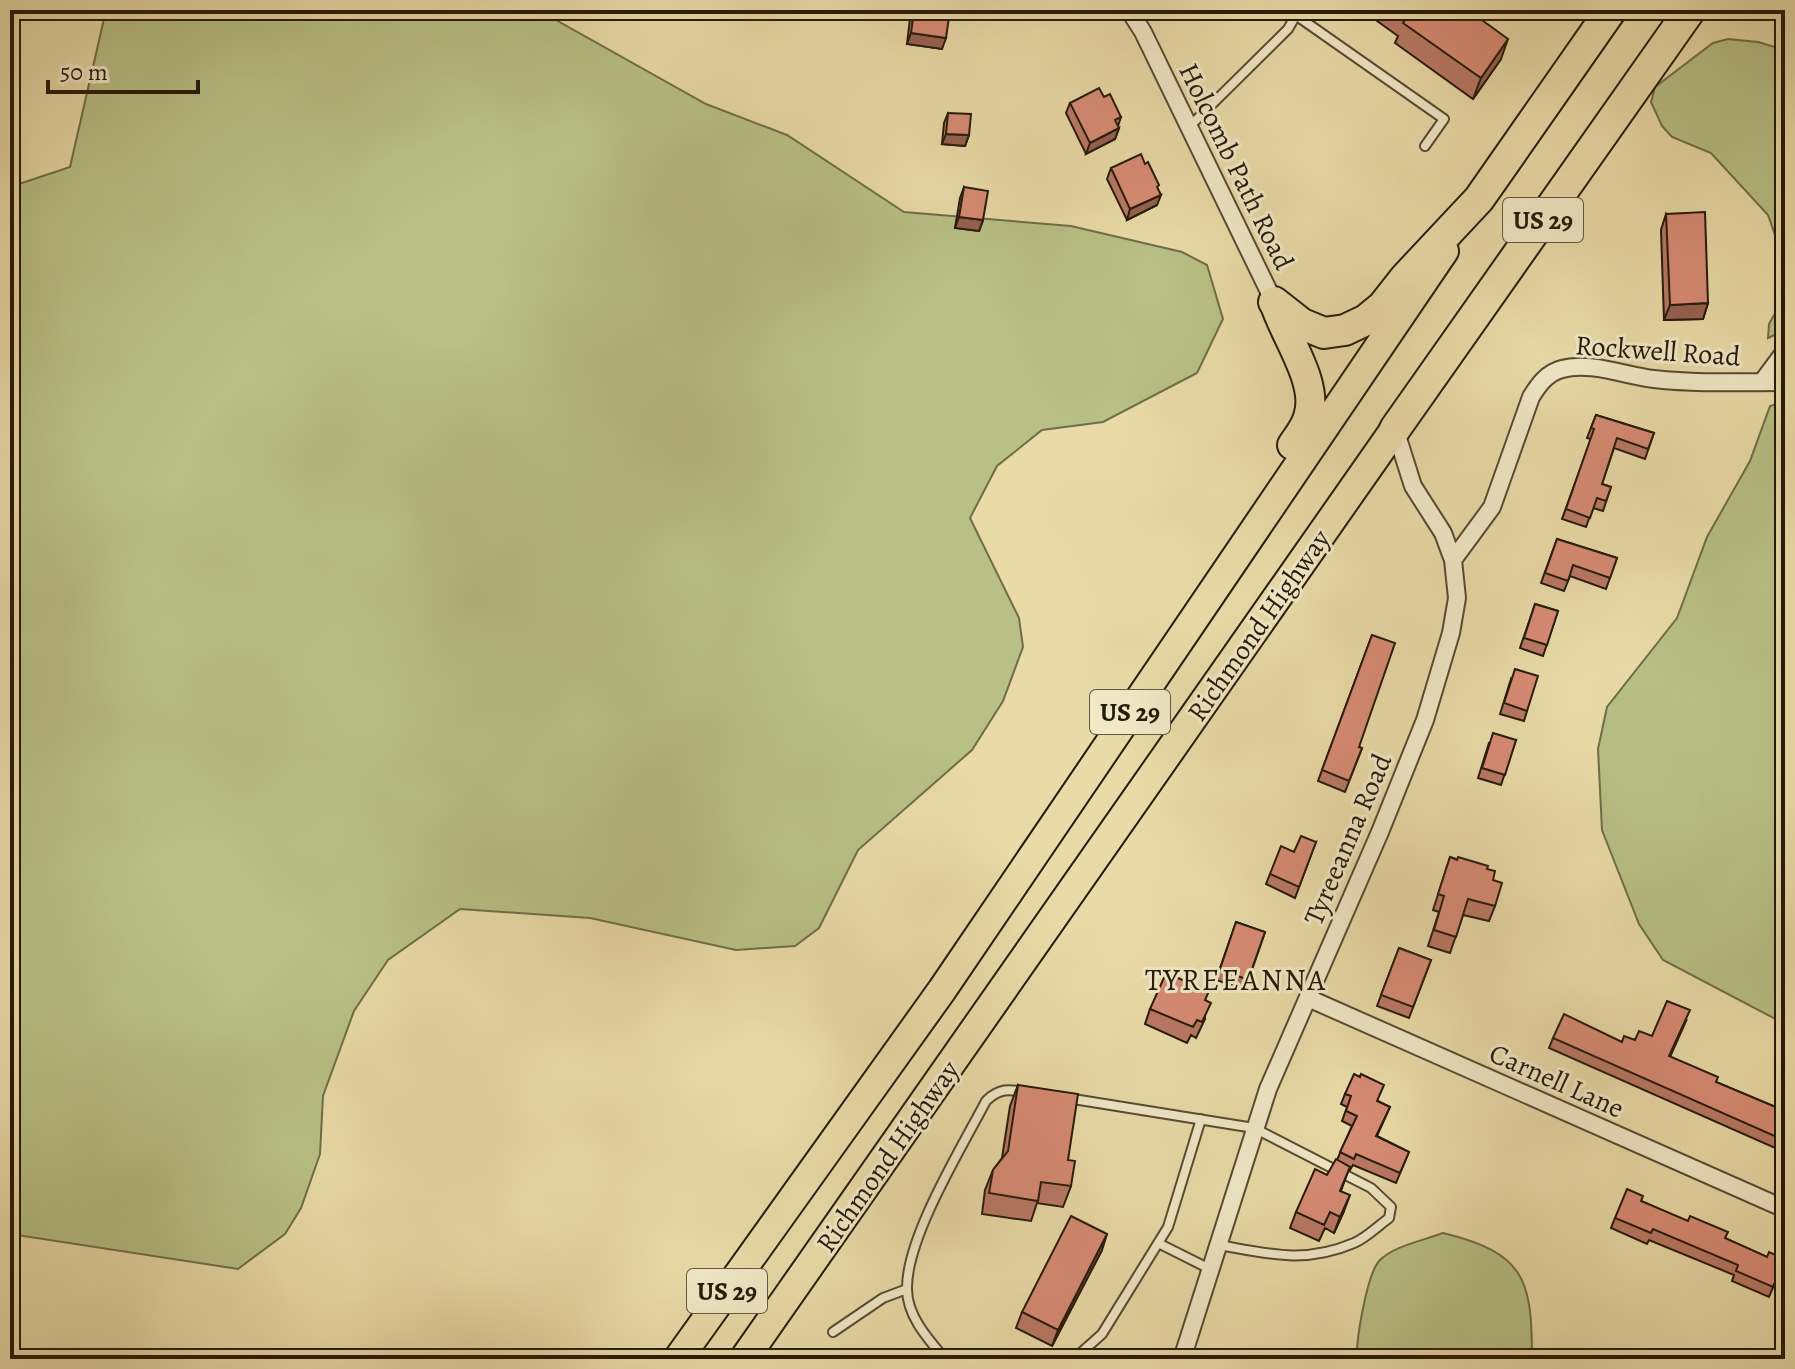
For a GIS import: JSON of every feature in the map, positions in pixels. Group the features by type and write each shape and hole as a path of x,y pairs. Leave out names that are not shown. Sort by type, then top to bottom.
{"highway":[{"name":"Richmond Highway","path":"678,1359 942,990 1479,199 1611,10"},
{"name":"Richmond Highway","path":"744,1359 1690,10"},
{"path":"1274,302 1302,324 1324,333 1356,325 1383,306 1479,199"},
{"path":"866,1095 1007,862 1304,427 1312,401 1310,391 1274,302"}],"street":[{"name":"Holcomb Path Road","path":"1129,10 1143,32 1274,302"},
{"path":"1762,382 1785,351"},
{"name":"Rockwell Road","path":"1453,560 1492,507 1531,397 1540,382 1551,374 1563,368 1580,367 1693,383 1785,382"},
{"name":"Tyreeanna Road","path":"1182,1359 1254,1128 1380,832 1439,678 1455,614 1457,586 1453,560 1443,533 1413,486 1395,429"},
{"name":"Carnell Lane","path":"1308,998 1785,1209"}],"lane":[{"path":"1189,127 1288,29 1298,13 1444,119 1425,146"},
{"path":"945,1359 917,1323 907,1289 925,1219 986,1101 995,1092 1007,1088 1037,1093"},
{"path":"1052,1096 1254,1128 1371,1188 1391,1207 1389,1218 1356,1243 1307,1257 1219,1245"},
{"path":"1074,1359 1102,1334 1168,1227 1201,1119"},
{"path":"1158,1243 1211,1269"},
{"path":"833,1332 883,1298 907,1289"}],"green space":[{"path":"106,10 538,10 706,104 787,135 904,212 1071,226 1182,252 1207,265 1223,319 1197,373 1103,422 1042,430 997,466 970,518 1019,618 1023,647 1003,701 972,750 858,850 819,928 795,946 736,950 590,918 460,909 388,960 354,1011 323,1096 320,1154 301,1208 285,1234 238,1269 10,1234 10,184 16,185 70,167"},
{"path":"1728,39 1758,42 1785,50 1785,330 1768,338 1769,324 1784,297 1782,255 1768,215 1711,153 1672,137 1662,126 1651,102 1655,87 1713,43"},
{"path":"1785,402 1785,1024 1663,960 1639,924 1602,830 1598,749 1607,707 1677,618 1707,537 1750,461 1770,406"},
{"path":"1443,1233 1492,1250 1518,1274 1530,1308 1532,1359 1357,1359 1363,1308 1370,1279 1379,1261 1401,1247"}],"building":[{"path":"914,10 950,10 946,38 911,33"},
{"path":"1398,10 1468,10 1508,39 1481,78 1403,23 1407,16"},
{"path":"1099,88 1104,97 1110,94 1121,117 1115,120 1119,128 1090,143 1070,103"},
{"path":"948,113 971,114 969,135 946,134"},
{"path":"1141,154 1145,164 1148,162 1161,195 1130,209 1111,168"},
{"path":"964,187 988,191 983,220 959,217"},
{"path":"1705,212 1708,303 1670,305 1666,214"},
{"path":"1596,415 1654,433 1648,449 1617,438 1602,484 1611,487 1606,501 1597,498 1590,518 1566,509"},
{"path":"1557,539 1617,558 1610,578 1573,565 1568,581 1545,573"},
{"path":"1535,604 1558,611 1547,645 1524,638"},
{"path":"1372,635 1395,643 1349,781 1322,770"},
{"path":"1515,669 1538,676 1527,711 1504,703"},
{"path":"1493,733 1516,740 1505,775 1482,768"},
{"path":"1301,836 1316,842 1299,887 1270,874 1281,846 1294,852"},
{"path":"1450,857 1488,866 1487,869 1495,871 1493,880 1502,883 1495,906 1468,899 1456,937 1434,930 1444,896 1438,894"},
{"path":"1236,922 1265,932 1248,980 1220,969"},
{"path":"1399,948 1431,960 1413,1007 1381,995"},
{"path":"1166,973 1209,991 1205,1000 1211,1003 1202,1022 1197,1020 1193,1027 1150,1009"},
{"path":"1667,1001 1690,1010 1669,1056 1718,1077 1716,1082 1785,1111 1785,1123 1779,1138 1553,1038 1564,1014 1622,1042 1624,1036 1635,1040 1639,1031 1652,1036"},
{"path":"1354,1074 1360,1077 1361,1074 1384,1085 1377,1101 1390,1107 1376,1136 1409,1152 1400,1173 1356,1154 1354,1159 1340,1152 1357,1116 1346,1111 1351,1096 1345,1094"},
{"path":"1018,1085 1078,1094 1068,1160 1075,1161 1071,1186 1041,1182 1038,1201 989,1193 993,1170 1008,1151"},
{"path":"1336,1159 1350,1167 1340,1191 1350,1195 1340,1217 1330,1212 1324,1225 1296,1212 1315,1169 1327,1175"},
{"path":"1627,1189 1643,1196 1641,1201 1688,1221 1690,1216 1728,1232 1725,1238 1767,1257 1769,1252 1785,1259 1773,1287 1736,1271 1738,1265 1653,1229 1651,1233 1615,1218"},
{"path":"1071,1216 1107,1234 1058,1330 1022,1312"}],"district":[{"name":"TYREEANNA","path":"1236,980"}]}
